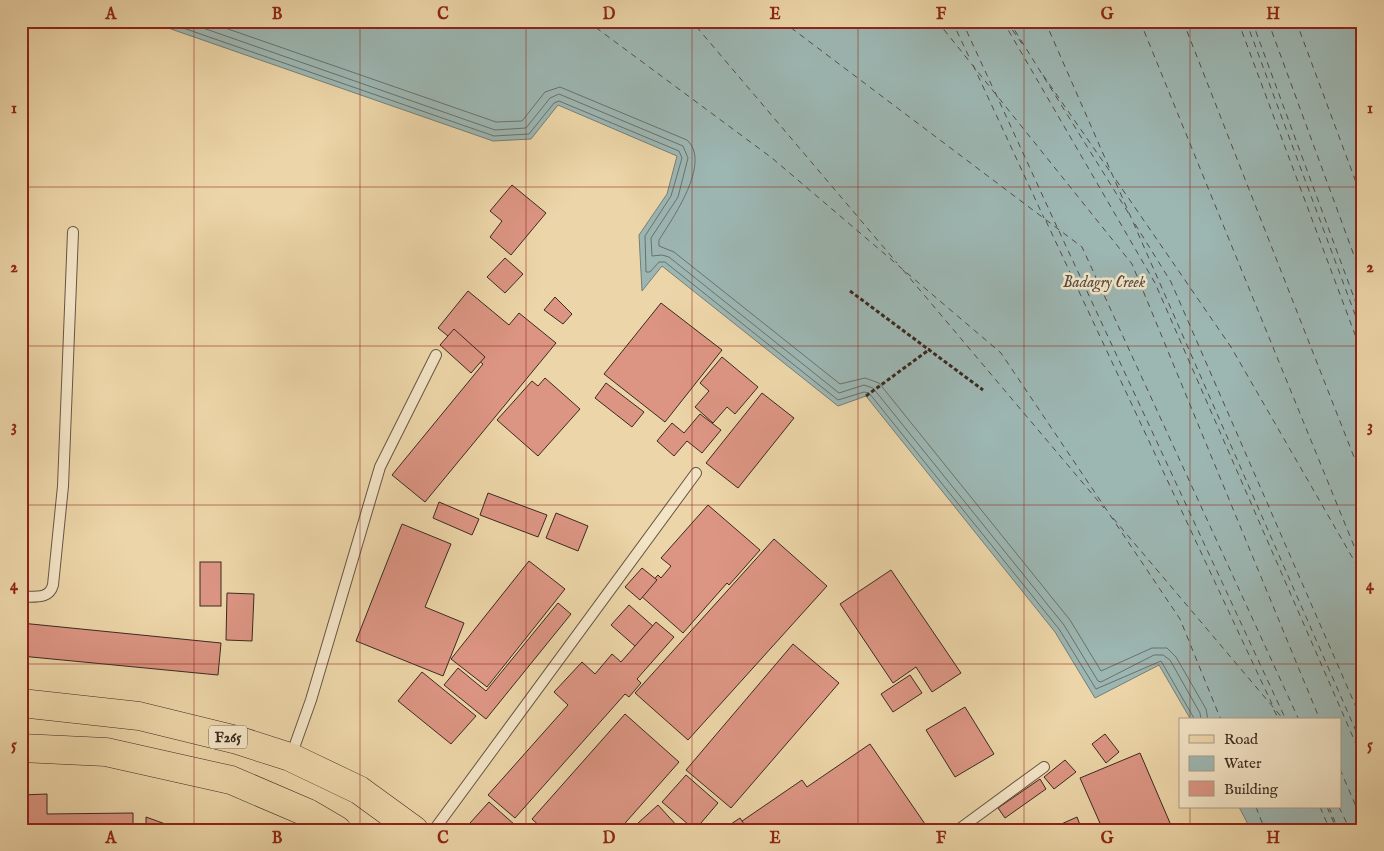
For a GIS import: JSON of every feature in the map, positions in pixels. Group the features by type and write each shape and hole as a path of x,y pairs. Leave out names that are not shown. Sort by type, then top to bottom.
{"main road":[{"name":"F265","path":"21,702 139,716 237,740 290,757 359,790 414,830"},
{"path":"21,748 106,752 231,780 308,813 337,830"}],"lane":[{"path":"21,597 46,596 51,592 53,585 63,486 74,232"},
{"path":"290,757 311,700 380,467 436,355"},
{"path":"434,830 696,473"},
{"path":"958,830 1044,767"}],"path":[{"path":"850,290 983,390"},
{"path":"866,396 930,349"}],"water":[{"name":"Badagry Creek","path":"148,21 1363,21 1363,830 1251,830 1240,808 1342,808 1342,718 1190,718 1159,665 1095,698 1055,632 866,396 838,406 662,266 642,291 639,235 667,194 677,156 558,105 531,139 493,141"}],"building":[{"path":"512,185 546,213 511,255 490,237 502,221 490,211"},
{"path":"505,258 523,274 505,293 487,277"},
{"path":"468,291 509,325 519,313 556,343 425,502 392,475 483,364 438,328"},
{"path":"555,297 572,314 563,324 544,310"},
{"path":"661,303 722,350 665,422 604,374"},
{"path":"454,329 485,357 471,373 440,345"},
{"path":"722,357 758,387 735,414 727,407 713,423 695,407 709,391 700,383"},
{"path":"545,378 580,409 538,456 497,420 532,381 538,386"},
{"path":"606,383 644,412 632,427 595,398"},
{"path":"762,393 794,418 738,488 706,463"},
{"path":"700,414 721,430 702,453 687,441 674,456 657,441 672,423 684,433"},
{"path":"488,493 547,515 538,537 480,515"},
{"path":"439,502 479,519 472,535 433,518"},
{"path":"708,505 760,550 729,585 727,583 683,633 640,595 658,575 661,578 671,566 661,558"},
{"path":"556,513 588,526 578,551 546,538"},
{"path":"402,524 451,544 425,607 464,623 443,676 356,641"},
{"path":"774,539 827,586 688,740 635,693"},
{"path":"529,561 565,589 487,687 451,659"},
{"path":"200,562 221,562 221,606 200,606"},
{"path":"642,568 657,580 640,600 625,587"},
{"path":"891,570 961,673 932,692 916,667 893,683 840,604"},
{"path":"227,593 254,594 252,641 226,640"},
{"path":"558,603 571,614 486,719 444,685 458,668 486,691"},
{"path":"629,605 662,634 644,654 611,625"},
{"path":"656,622 674,637 637,679 641,683 629,697 625,694 515,818 488,795 568,705 554,692 582,662 595,674 612,654 621,662"},
{"path":"21,623 221,643 218,675 21,656"},
{"path":"793,644 839,683 731,808 686,770"},
{"path":"422,672 476,716 451,744 398,701"},
{"path":"910,675 922,693 893,712 881,694"},
{"path":"965,707 994,754 955,777 926,730"},
{"path":"625,714 679,762 619,830 544,830 532,819"},
{"path":"1105,734 1119,752 1106,763 1092,744"},
{"path":"870,744 925,824 917,830 729,830 802,780 807,787"},
{"path":"1140,753 1173,830 1103,830 1080,778"},
{"path":"1065,760 1076,772 1054,789 1044,777"},
{"path":"686,775 718,803 695,830 662,802"},
{"path":"1040,779 1046,789 1005,818 998,808"},
{"path":"47,794 47,814 133,813 133,830 21,830 21,795"},
{"path":"489,802 515,825 511,830 477,830 470,823"},
{"path":"658,805 679,828 678,830 642,830 637,824"},
{"path":"146,817 182,830 146,830"},
{"path":"1077,817 1082,830 1048,830"},
{"path":"740,818 748,830 722,830"}],"ferry route":[{"path":"587,21 772,158 1001,353 1180,619 1220,718"},
{"path":"687,21 695,25 897,263"},
{"path":"782,21 1082,247 1298,718"},
{"path":"937,21 1132,264 1319,718"},
{"path":"952,21 970,59"},
{"path":"962,21 992,86"},
{"path":"1003,21 1155,283 1363,760"},
{"path":"1006,21 1023,45"},
{"path":"1009,21 1129,214"},
{"path":"1045,21 1363,747"},
{"path":"1140,21 1363,568"},
{"path":"1183,21 1363,480"},
{"path":"1238,21 1363,356"},
{"path":"1246,21 1363,336"},
{"path":"1252,21 1363,322"},
{"path":"1268,21 1363,280"},
{"path":"1296,21 1363,201"},
{"path":"973,65 1044,218"},
{"path":"1043,75 1111,173"},
{"path":"995,92 1057,227"},
{"path":"1116,180 1231,347 1363,576"},
{"path":"1046,221 1272,704"},
{"path":"1135,224 1171,282 1363,723"},
{"path":"1059,231 1285,718"},
{"path":"903,270 1104,508"},
{"path":"1113,518 1282,718"},
{"path":"1274,710 1278,718"},
{"path":"1342,774 1363,823"},
{"path":"1256,808 1265,830"},
{"path":"1320,808 1330,830"},
{"path":"1327,808 1337,830"},
{"path":"1329,808 1335,822"},
{"path":"1339,808 1350,830"}]}
